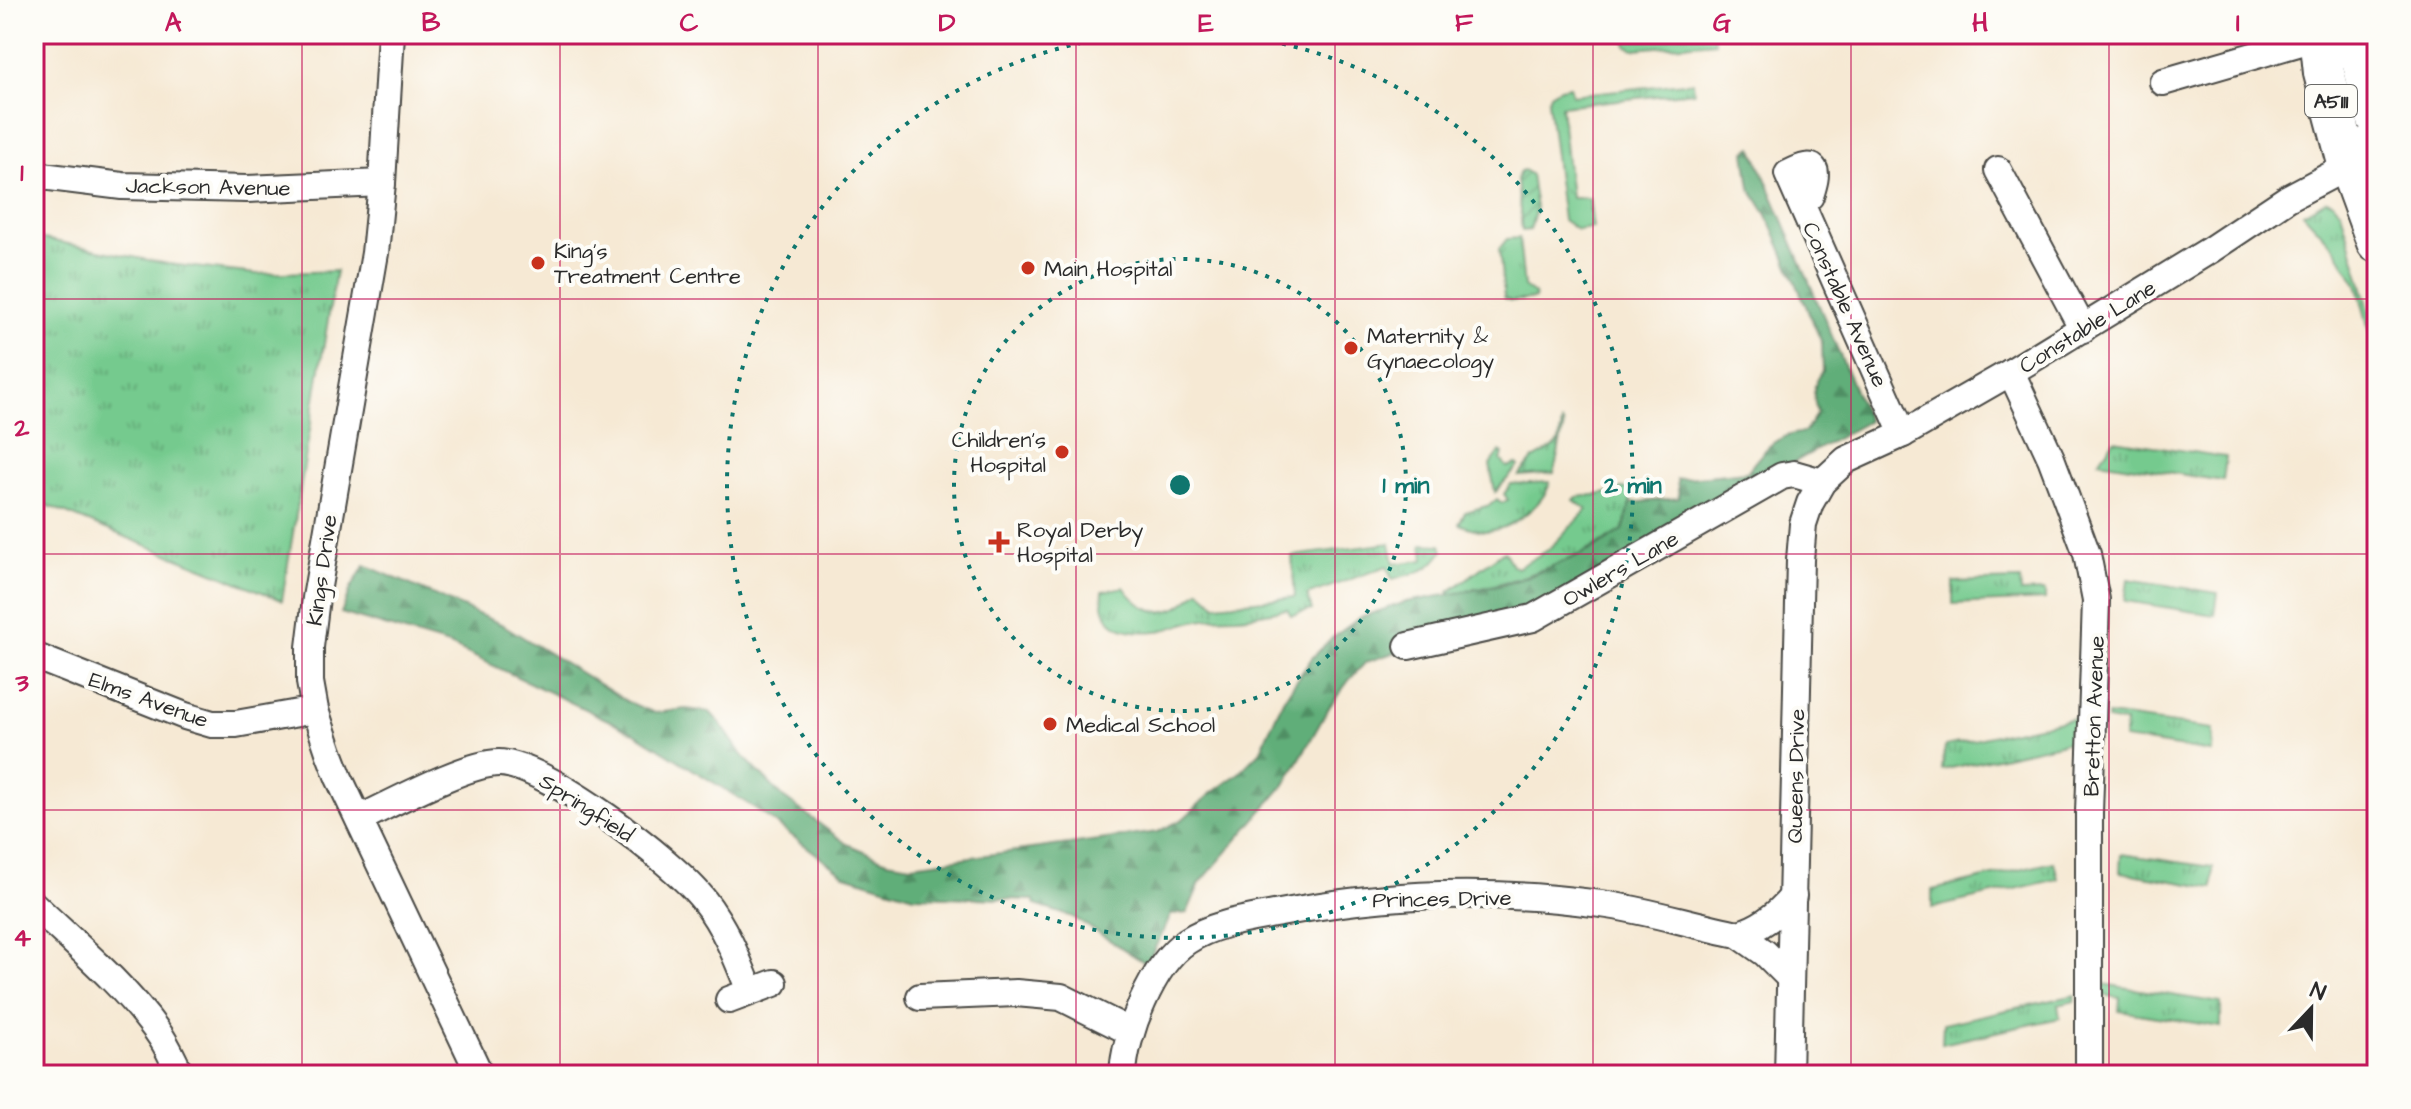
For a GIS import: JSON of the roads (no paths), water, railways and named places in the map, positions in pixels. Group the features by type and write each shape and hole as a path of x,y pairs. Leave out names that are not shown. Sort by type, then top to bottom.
{"highway":[{"name":"A5111","path":"2331,35 2377,117"},
{"name":"A5111","path":"2331,35 2324,73 2363,168 2375,220"}],"street":[{"name":"Kings Drive","path":"391,34 382,183 372,276 316,598 310,682 315,710 334,765 480,1075"},
{"path":"2163,82 2331,35"},
{"path":"2363,168 2370,137 2377,131"},
{"name":"Constable Lane","path":"1822,482 1846,460 1903,434 2011,372 2210,250 2288,198 2339,171 2363,168"},
{"path":"1998,170 2083,329"},
{"name":"Constable Avenue","path":"1788,174 1903,434"},
{"name":"Jackson Avenue","path":"34,175 122,186 247,189 382,183"},
{"name":"Bretton Avenue","path":"2011,372 2051,458 2073,515 2091,572 2096,600 2089,813 2089,1075"},
{"name":"Owlers Lane","path":"1408,646 1533,618 1782,476 1794,474 1822,482"},
{"name":"Queens Drive","path":"1788,1075 1801,542 1806,514 1822,482"},
{"name":"Elms Avenue","path":"34,656 212,724 236,724 315,710"},
{"name":"Springfield","path":"359,819 477,766 498,763 521,767 565,790 620,827 649,847 681,877 701,897 720,924 751,991"},
{"name":"Princes Drive","path":"1123,1075 1131,1032 1161,971 1187,942 1221,926 1373,898 1446,894 1534,897 1616,906 1738,934"},
{"path":"1738,934 1773,917 1793,896"},
{"path":"34,905 129,997 160,1034 181,1075"},
{"path":"1738,934 1765,953 1790,978"},
{"path":"920,997 1016,993 1051,995 1075,1002 1131,1032"}],"place":[{"name":"King's Treatment Centre","path":"538,263"},
{"name":"Main Hospital","path":"1028,268"},
{"name":"Maternity & Gynaecology","path":"1351,348"},
{"name":"Children's Hospital","path":"1062,452"},
{"name":"Royal Derby Hospital","path":"999,542"},
{"name":"Medical School","path":"1050,724"}]}
